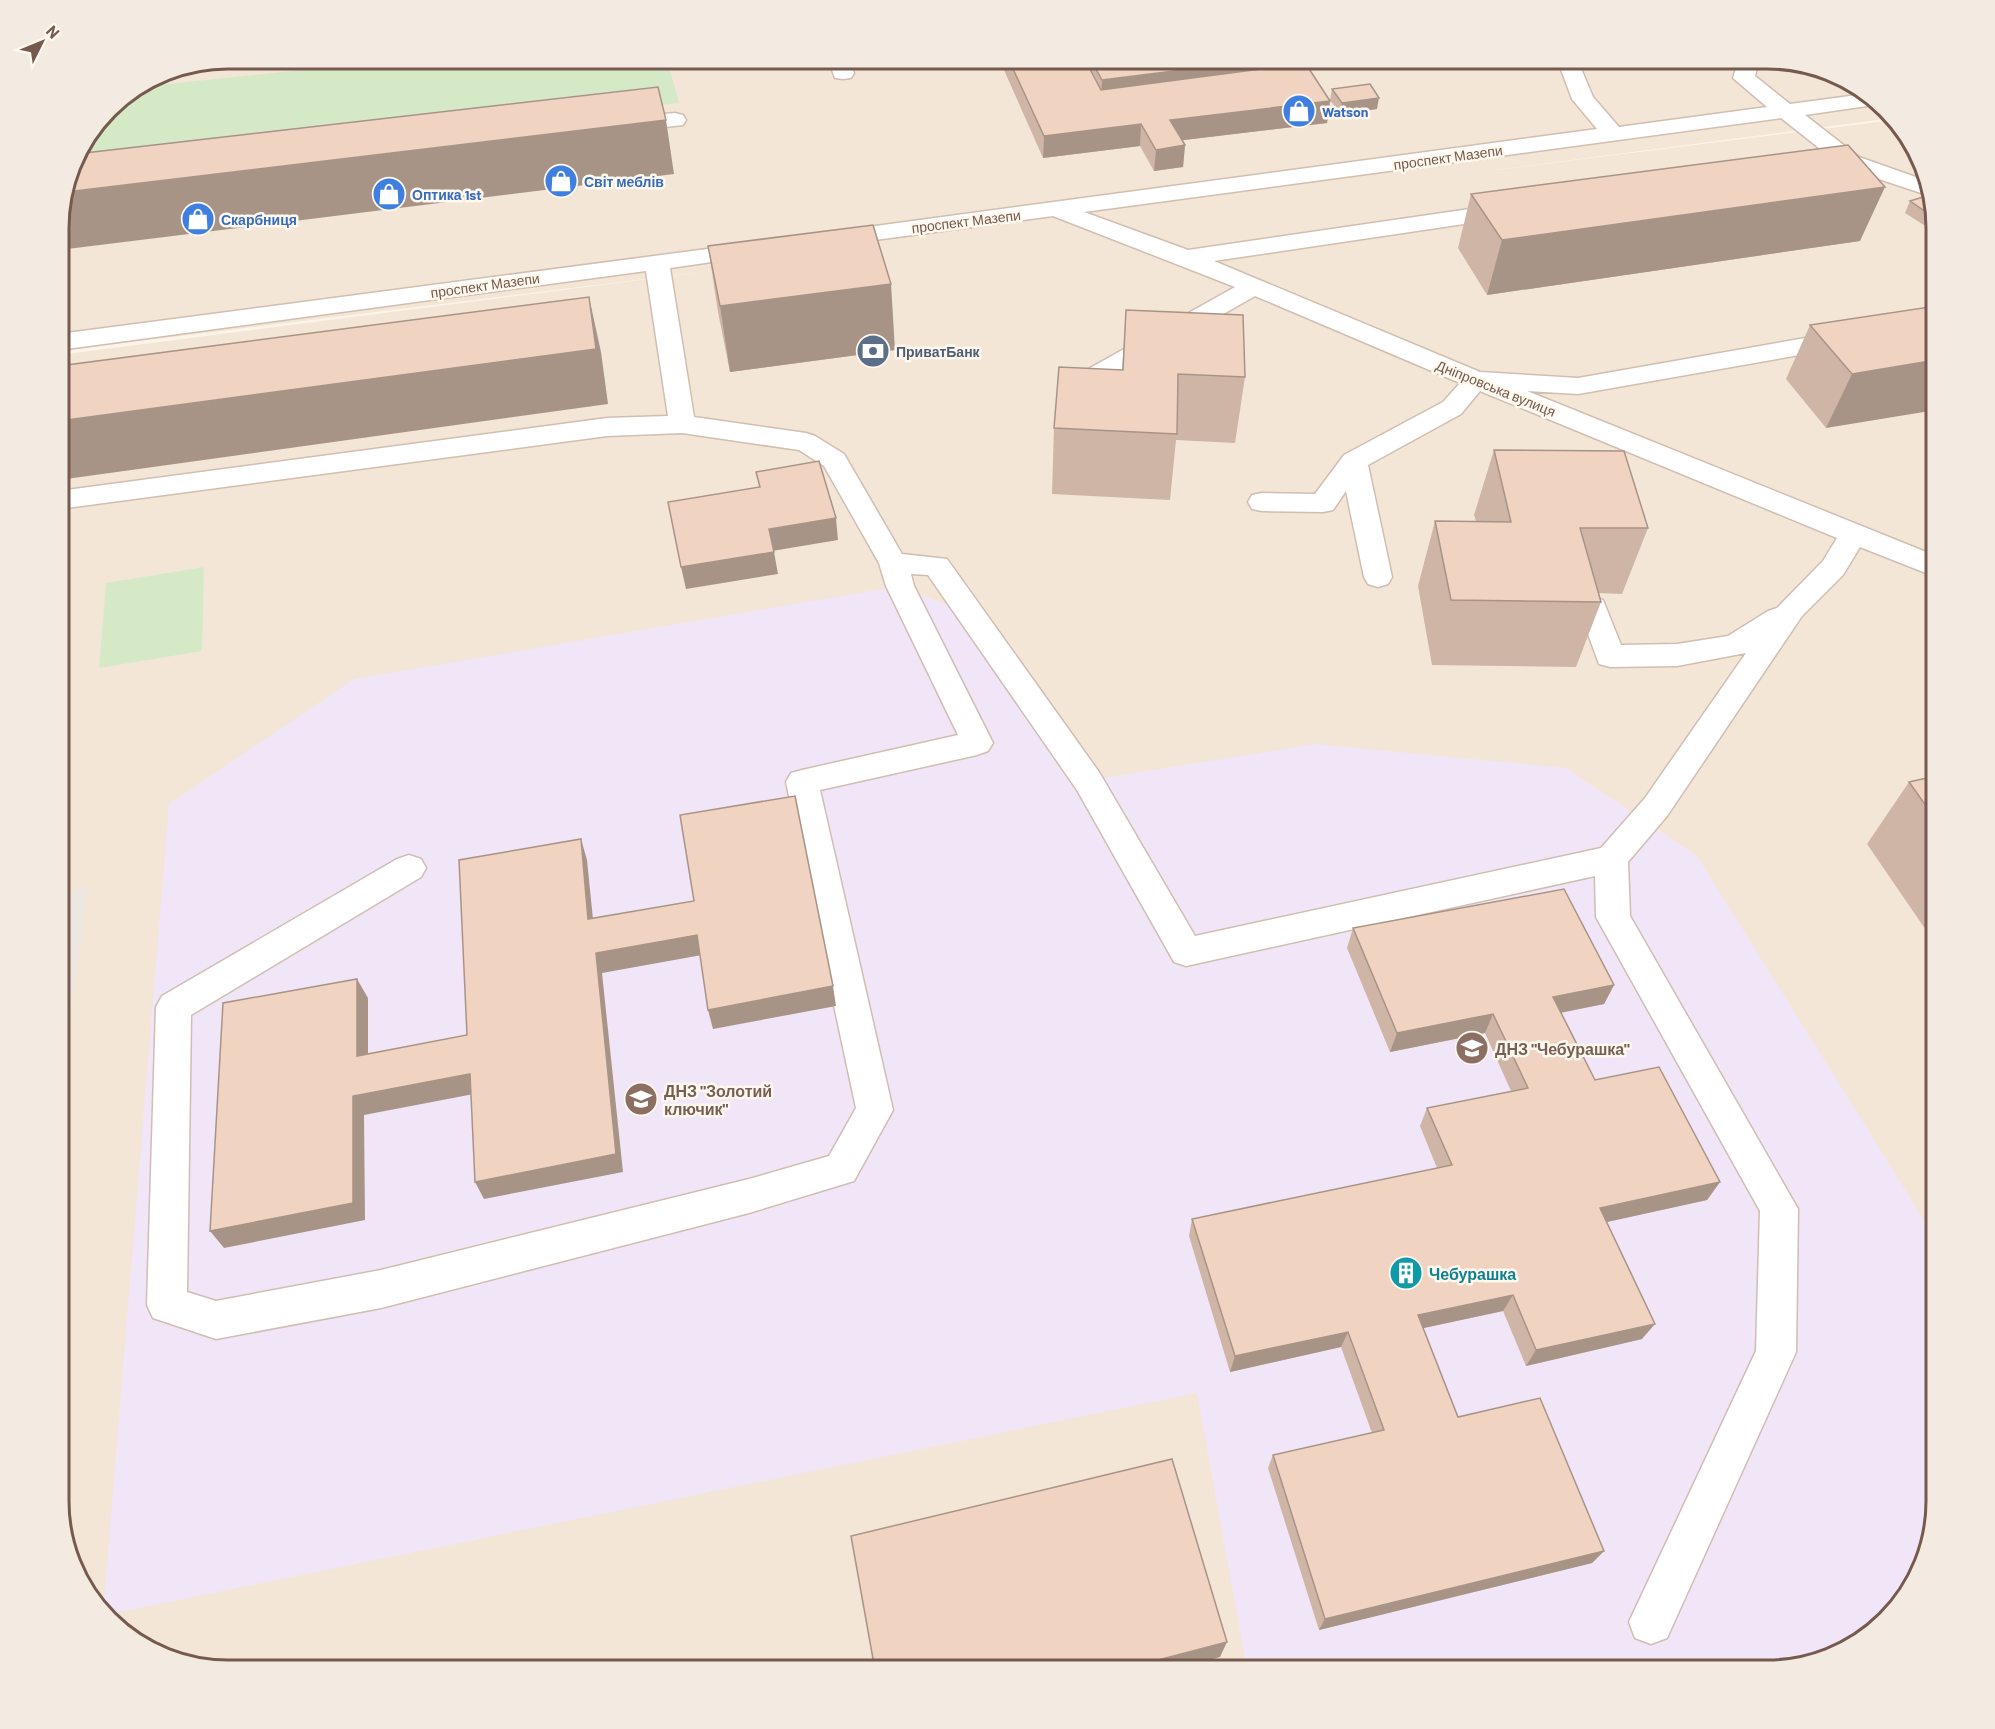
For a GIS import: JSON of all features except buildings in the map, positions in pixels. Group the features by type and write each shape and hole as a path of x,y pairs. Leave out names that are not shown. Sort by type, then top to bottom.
{"street":[{"path":"1571,69 1583,99 1613,134"},
{"path":"1746,69 1744,78 1851,162 1920,186"},
{"name":"проспект Мазепи","path":"813,242 1862,101"},
{"path":"593,128 675,120"},
{"path":"1816,167 1851,162"},
{"path":"1186,258 1527,208"},
{"name":"Дніпровська вулиця","path":"1057,209 1255,286 1476,380 1926,563"},
{"name":"проспект Мазепи","path":"69,341 777,246"},
{"path":"657,262 682,424"},
{"path":"1082,419 1083,382 1255,286"},
{"path":"1262,502 1323,503 1354,461 1452,408 1476,380 1578,386 1867,336"},
{"path":"69,499 607,427 682,424 806,442 834,460 893,563 900,586 977,743 802,782 875,1110 841,1169 749,1196 381,1289 216,1320 167,1305 174,1007 409,868"},
{"path":"1354,461 1378,577"},
{"path":"893,563 937,566 1088,781 1186,952 1611,859 1656,807 1792,609 1833,568 1854,534"},
{"path":"1593,607 1610,656 1677,655 1736,645 1792,609"},
{"path":"1611,859 1612,917 1779,1209 1776,1352 1651,1622"}],"shaded area":[{"path":"1767,69 1788,70 1828,81 1872,108 1882,119 1457,175 1884,121 1893,131 1910,158 1918,177 1926,218 1926,1511 1921,1542 1905,1580 1887,1606 1864,1627 1837,1644 1818,1652 1777,1660 218,1660 177,1652 158,1644 123,1621 102,1598 81,1562 74,1542 69,1511 69,354 710,271 69,350 69,218 74,187 85,158 108,123 123,108 158,85 177,77 207,70"},
{"path":"900,586 957,609 1073,783 1315,744 1566,768 1697,856 1926,1223 1926,1511 1921,1542 1905,1580 1887,1606 1855,1633 1818,1652 1777,1660 1245,1660 1197,1393 116,1613 104,1600 169,804 354,679"},
{"path":"88,887 69,1020 69,892"}],"green space":[{"path":"311,69 670,69 679,103 79,173 90,149 108,123 123,108 158,85"},
{"path":"204,567 202,651 99,668 106,583"}],"place":[{"name":"Watson","path":"1299,111"},
{"name":"Світ меблів","path":"561,181"},
{"name":"Оптика 1st","path":"389,194"},
{"name":"Скарбниця","path":"198,219"},
{"name":"ПриватБанк","path":"873,351"},
{"name":"ДНЗ \"Чебурашка\"","path":"1472,1048"},
{"name":"ДНЗ \"Золотий ключик\"","path":"641,1099"},
{"name":"Чебурашка","path":"1406,1273"}]}
